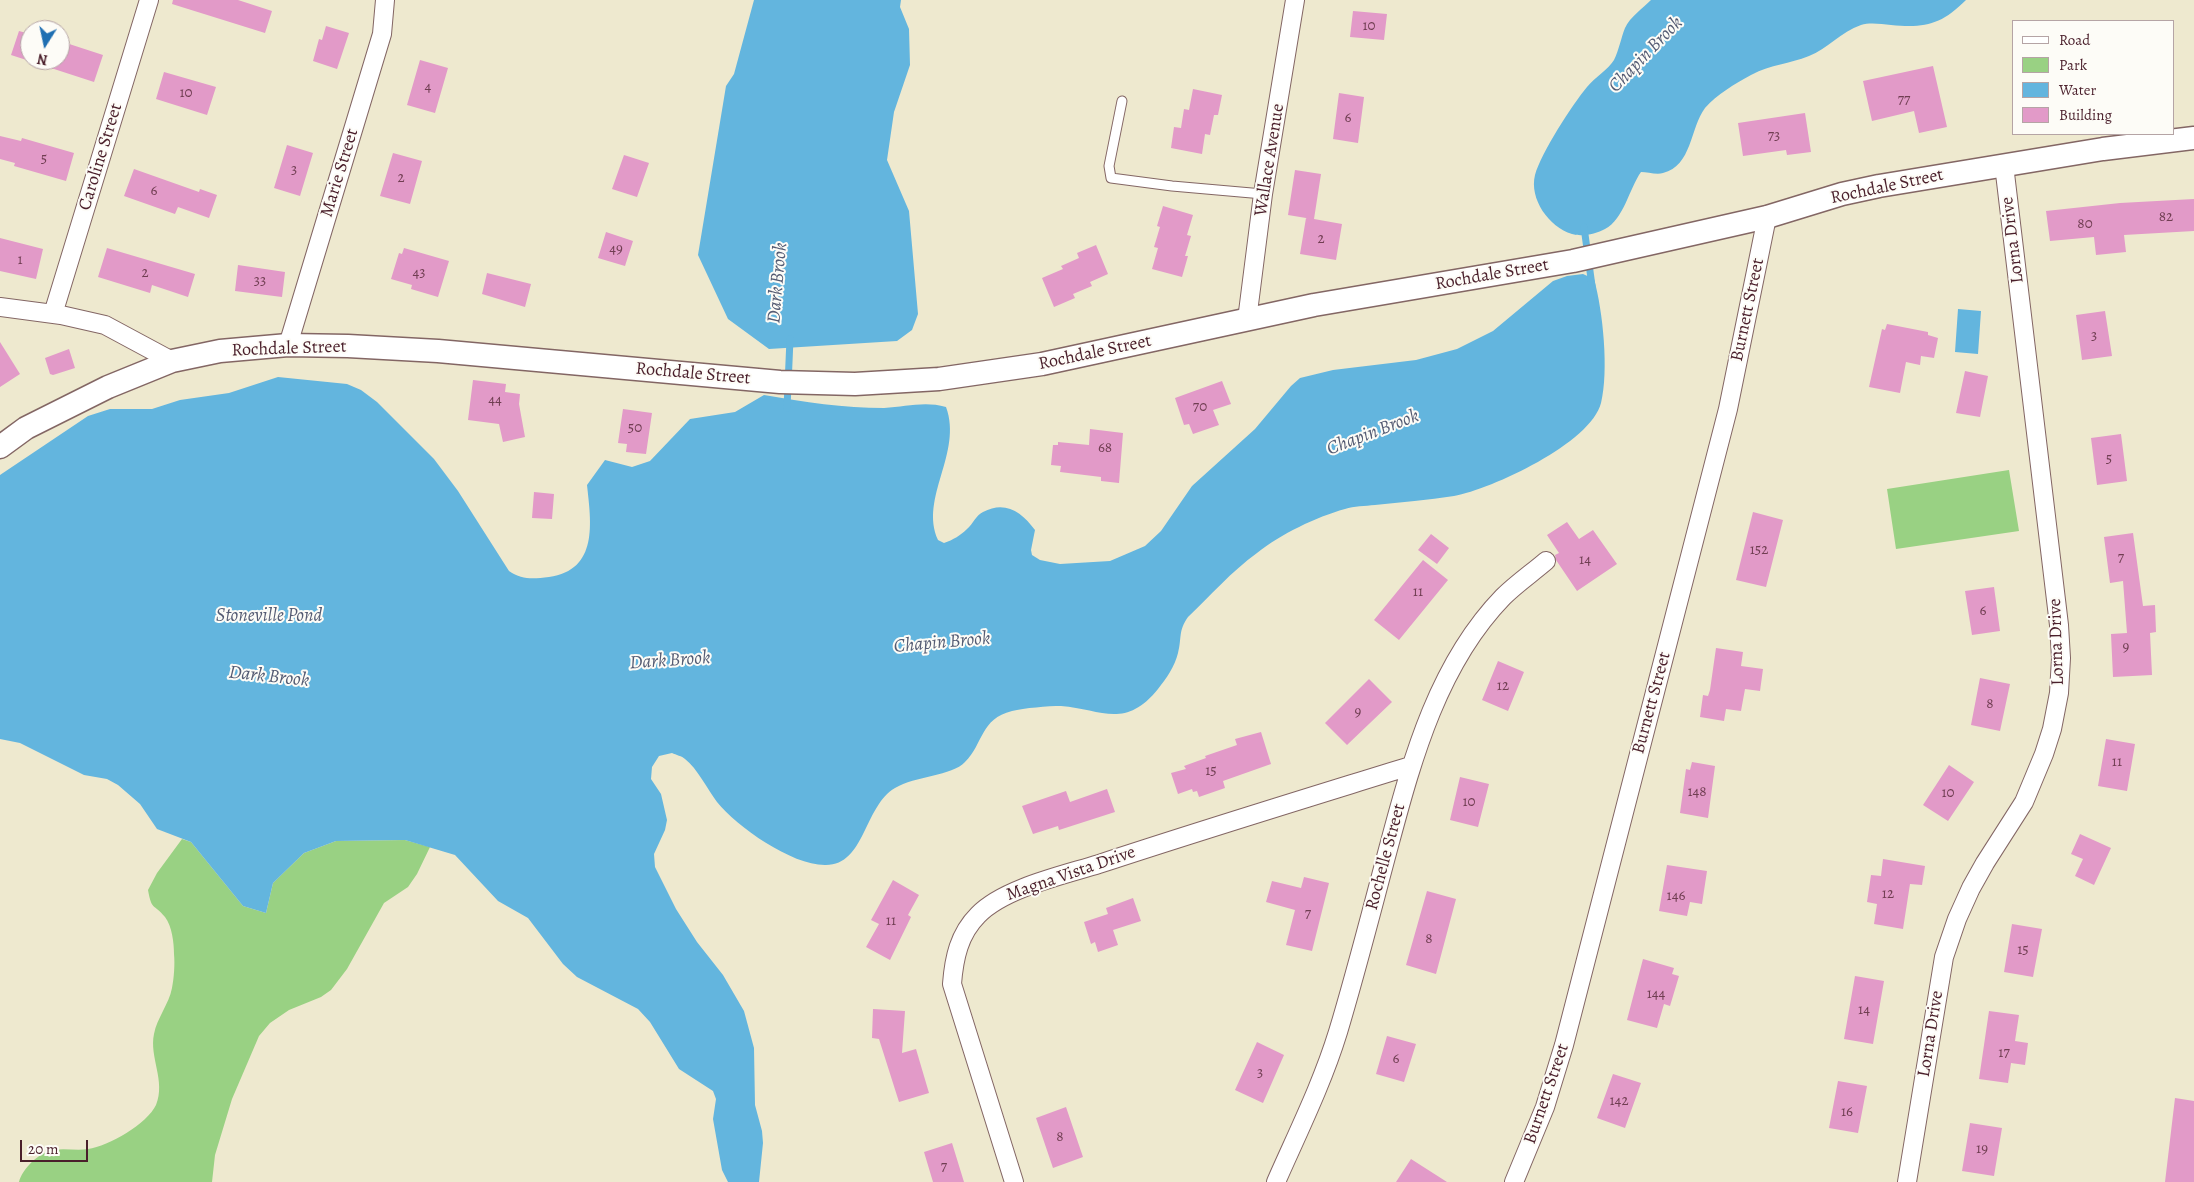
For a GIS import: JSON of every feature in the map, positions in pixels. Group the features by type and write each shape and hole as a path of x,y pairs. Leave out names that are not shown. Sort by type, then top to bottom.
{"street":[{"name":"Caroline Street","path":"53,314 149,0"},
{"name":"Marie Street","path":"288,345 382,34 385,0"},
{"name":"Wallace Avenue","path":"1247,320 1263,194 1295,0"},
{"name":"Rochdale Street","path":"0,447 26,428 92,395 172,361 220,351 288,345 438,351 791,382 898,382 957,377 1051,362 1314,305 1573,261 1767,217 1842,194 2138,143 2194,138"},
{"name":"Lorna Drive","path":"1907,1182 1944,957 1957,919 1971,888 2024,802 2038,770 2052,729 2061,675 2060,625 2004,165"},
{"name":"Burnett Street","path":"1514,1182 1544,1107 1564,1045 1728,409 1767,217"},
{"path":"0,307 53,314 105,325 172,361"},
{"name":"Rochelle Street","path":"1276,1182 1311,1107 1338,1032 1410,766 1442,688 1479,625 1502,597 1546,561"},
{"name":"Magna Vista Drive","path":"1014,1182 952,984 955,956 960,941 968,926 978,914 1010,893 1162,843 1410,766"}],"lane":[{"path":"1122,101 1110,166 1111,178 1172,186 1263,194"}],"green space":[{"path":"2009,470 2019,531 1896,549 1887,489"},
{"path":"182,839 191,842 243,906 266,913 273,883 304,853 336,841 405,840 430,847 417,874 408,887 384,903 347,969 331,990 321,997 289,1010 270,1023 259,1036 232,1099 215,1155 212,1182 19,1182 28,1166 43,1154 58,1149 80,1150 106,1144 126,1133 145,1119 156,1105 159,1087 153,1043 154,1034 173,984 174,958 171,930 165,917 152,905 148,890 157,873"}],"water":[{"path":"754,0 901,0 900,7 909,29 910,65 894,112 887,160 909,211 918,314 912,330 897,341 769,349 728,319 698,255 726,86 734,74"},
{"path":"1651,0 1966,0 1949,15 1932,23 1914,26 1872,23 1861,25 1816,53 1766,69 1739,82 1720,94 1705,108 1680,163 1673,169 1663,173 1641,172 1622,211 1612,224 1605,229 1589,234 1572,234 1549,219 1538,202 1534,184 1538,166 1550,142 1573,105 1587,87 1614,60 1627,24"},
{"name":"Stoneville Pond","path":"1583,274 1594,279 1597,292 1604,341 1605,375 1601,403 1593,418 1579,433 1538,462 1515,474 1471,492 1454,496 1348,508 1311,521 1277,539 1239,568 1188,617 1183,626 1175,663 1170,672 1146,702 1135,709 1112,714 1056,706 1023,709 1002,715 988,726 971,755 959,767 903,784 885,796 849,856 839,862 826,865 813,864 798,859 767,843 738,823 726,812 694,768 684,758 672,753 659,756 652,767 651,779 661,794 667,820 665,830 654,854 655,867 676,909 697,942 723,975 744,1011 754,1048 755,1105 762,1131 763,1143 759,1182 728,1182 722,1170 713,1119 716,1099 713,1091 679,1069 650,1022 638,1009 577,977 563,964 528,918 498,901 455,855 405,840 336,841 304,853 273,883 266,913 243,906 191,842 157,829 140,804 118,785 107,779 84,775 20,743 0,739 0,475 88,416 110,409 152,409 180,400 229,393 278,377 347,384 361,390 377,402 434,459 458,491 509,571 518,576 533,578 565,573 577,565 584,555 590,529 587,485 605,460 632,467 650,461 690,419 735,412 764,395 854,407 884,408 923,404 938,405 946,407 950,424 946,458 934,508 934,524 938,540 944,543 957,537 967,529 978,515 999,507 1019,513 1035,530 1031,550 1032,555 1040,560 1060,564 1110,561 1145,546 1161,531 1192,486 1255,429 1300,378 1333,370 1416,360 1457,349 1493,331 1553,281 1567,276"},
{"path":"1958,309 1981,311 1978,354 1955,352"}],"building":[{"path":"173,0 238,0 272,11 265,33 172,4"},
{"path":"1353,11 1387,14 1384,40 1350,37"},
{"path":"326,26 349,33 337,69 313,61 319,39 322,40"},
{"path":"19,31 20,31 20,58 11,55"},
{"path":"70,44 103,55 94,82 57,70 70,70"},
{"path":"420,60 448,68 435,113 407,105"},
{"path":"1933,66 1947,127 1919,133 1914,111 1872,121 1863,81"},
{"path":"164,72 216,87 207,115 156,99"},
{"path":"1193,89 1222,95 1218,115 1214,115 1210,135 1205,134 1202,154 1171,148 1174,127 1181,128 1184,109 1189,110"},
{"path":"1339,93 1364,97 1358,143 1333,139"},
{"path":"1805,113 1811,152 1787,155 1786,150 1743,156 1738,123"},
{"path":"0,136 21,141 22,138 74,153 66,181 14,166 15,163 0,159"},
{"path":"287,145 313,153 300,196 274,188"},
{"path":"393,153 422,161 410,204 380,196"},
{"path":"624,155 649,163 637,197 612,189"},
{"path":"134,169 199,192 200,189 217,195 209,218 178,207 175,214 124,196"},
{"path":"1295,170 1321,174 1314,219 1342,224 1336,260 1300,254 1306,218 1288,215"},
{"path":"2194,199 2194,231 2124,235 2126,252 2096,255 2094,237 2050,241 2046,211 2120,203"},
{"path":"1163,206 1193,215 1187,235 1191,236 1185,256 1188,256 1182,277 1152,269 1158,248 1154,247 1160,227 1157,226"},
{"path":"606,232 633,241 625,266 598,258"},
{"path":"0,238 43,249 36,279 0,271"},
{"path":"1096,245 1108,274 1090,282 1092,286 1073,294 1075,298 1054,307 1042,278 1063,269 1061,266 1079,258 1077,253"},
{"path":"107,248 195,274 188,297 152,285 150,293 98,277"},
{"path":"404,248 449,261 438,297 411,289 412,285 391,279 399,253 402,254"},
{"path":"238,265 285,272 282,297 235,291"},
{"path":"487,273 531,284 525,307 482,294"},
{"path":"2105,311 2112,356 2082,360 2076,315"},
{"path":"1887,324 1928,332 1928,335 1938,338 1934,358 1921,356 1920,365 1906,362 1900,393 1869,387 1882,329 1885,330"},
{"path":"0,342 20,374 0,387"},
{"path":"69,349 75,368 53,375 50,374 45,358"},
{"path":"1965,371 1988,376 1980,417 1956,413"},
{"path":"473,380 506,384 505,392 520,394 519,404 525,437 503,442 499,424 468,420"},
{"path":"1222,381 1231,404 1213,410 1219,425 1193,434 1189,424 1184,425 1175,398"},
{"path":"623,409 652,413 646,454 626,452 627,444 618,443"},
{"path":"1090,429 1123,433 1119,483 1101,481 1101,477 1060,472 1061,466 1051,465 1053,445 1058,445 1058,442 1089,445"},
{"path":"2121,434 2127,481 2097,485 2091,438"},
{"path":"534,492 554,494 552,519 532,518"},
{"path":"1753,512 1783,520 1766,587 1736,580"},
{"path":"1567,522 1579,539 1593,530 1617,564 1577,591 1556,560 1555,555 1559,553 1547,535"},
{"path":"2133,533 2143,606 2155,605 2156,632 2150,633 2152,675 2113,677 2111,634 2127,633 2123,581 2110,583 2104,537"},
{"path":"1431,534 1449,548 1437,564 1418,550"},
{"path":"1423,560 1448,580 1399,640 1374,620"},
{"path":"1994,587 2000,631 1972,635 1965,591"},
{"path":"1716,648 1743,652 1741,666 1763,669 1760,691 1745,689 1741,711 1726,709 1724,721 1700,717 1703,695 1708,696 1710,690"},
{"path":"1498,661 1524,672 1508,711 1482,700"},
{"path":"1980,678 2010,684 2000,731 1971,725"},
{"path":"1369,679 1392,702 1347,745 1325,723"},
{"path":"1261,732 1271,764 1223,781 1225,788 1199,797 1197,791 1193,792 1192,789 1178,794 1171,773 1186,769 1184,766 1206,758 1205,756 1237,745 1235,739"},
{"path":"2106,739 2135,744 2127,791 2098,786"},
{"path":"1692,762 1715,766 1708,818 1680,813 1686,769 1690,770"},
{"path":"1949,765 1974,782 1948,821 1923,805"},
{"path":"1460,777 1489,784 1478,827 1450,820"},
{"path":"1107,789 1115,812 1059,830 1058,826 1033,834 1022,806 1066,791 1070,802"},
{"path":"2080,834 2111,848 2094,885 2075,876 2083,859 2071,854"},
{"path":"1883,859 1925,866 1922,885 1910,884 1903,929 1874,924 1877,904 1867,902 1871,875 1881,876"},
{"path":"1667,865 1707,871 1702,904 1690,902 1687,916 1659,911"},
{"path":"1304,877 1329,883 1312,951 1286,945 1295,910 1266,902 1272,881 1301,888"},
{"path":"893,880 919,895 908,915 911,917 890,960 866,947 879,924 871,920"},
{"path":"1427,891 1456,899 1436,974 1406,965"},
{"path":"1133,898 1141,921 1113,930 1118,945 1098,952 1095,942 1091,944 1084,922 1108,914 1106,908"},
{"path":"2012,924 2042,929 2033,977 2004,972"},
{"path":"1643,959 1674,968 1672,974 1679,976 1670,1006 1664,1004 1657,1028 1627,1020"},
{"path":"1855,976 1884,981 1873,1044 1844,1039"},
{"path":"873,1009 905,1011 902,1053 916,1049 929,1093 899,1102 879,1039 872,1038"},
{"path":"1989,1011 2019,1015 2015,1041 2028,1043 2025,1065 2011,1063 2008,1083 1979,1079"},
{"path":"1387,1036 1416,1044 1404,1082 1376,1074"},
{"path":"1257,1042 1284,1055 1263,1103 1235,1090"},
{"path":"1613,1074 1641,1083 1625,1128 1597,1118"},
{"path":"1838,1081 1867,1086 1858,1133 1829,1128"},
{"path":"2175,1098 2194,1101 2194,1182 2165,1182"},
{"path":"1066,1107 1083,1157 1053,1168 1036,1118"},
{"path":"1970,1123 2002,1128 1994,1176 1962,1171"},
{"path":"952,1143 964,1182 933,1182 924,1152"},
{"path":"1411,1159 1447,1182 1396,1182"}],"waterway":[{"name":"Chapin Brook","path":"1584,227 1592,286"},
{"name":"Dark Brook","path":"787,408 790,339"}]}
